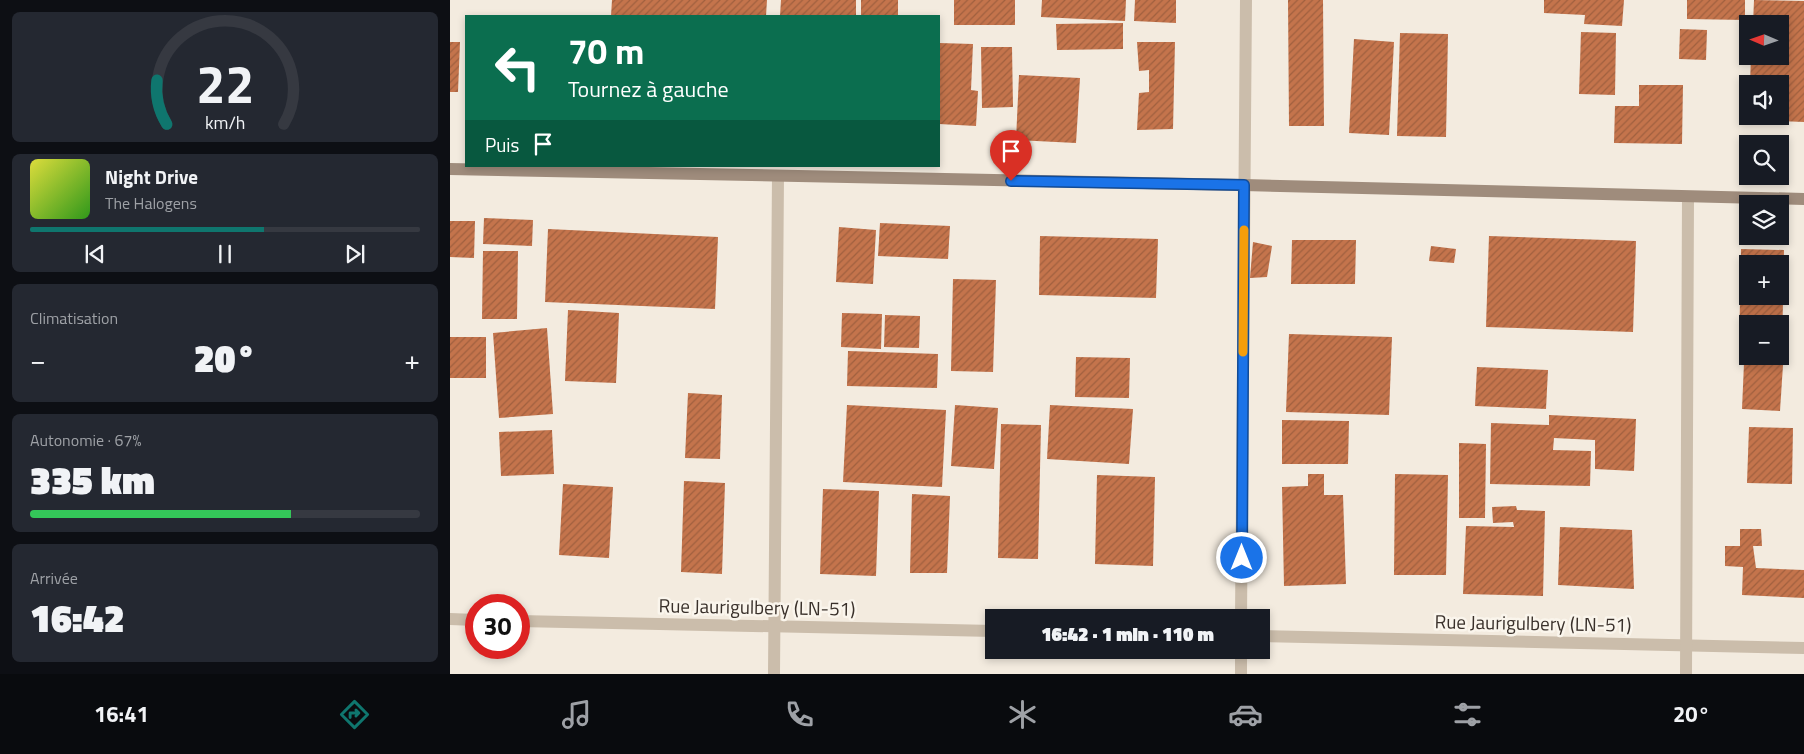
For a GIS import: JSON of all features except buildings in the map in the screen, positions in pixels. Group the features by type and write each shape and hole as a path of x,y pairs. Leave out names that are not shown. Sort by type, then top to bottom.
{"street":[{"path":"1241,609 1246,0"},
{"path":"450,169 1804,198"},
{"path":"774,674 778,176"},
{"path":"1686,674 1688,197"},
{"path":"450,619 465,620"},
{"name":"Rue Jaurigulbery (LN-51)","path":"530,621 985,631"},
{"name":"Rue Jaurigulbery (LN-51)","path":"1270,636 1804,648"},
{"path":"1241,659 1241,674"}],"slow traffic":[{"path":"1243,352 1244,230"}],"route":[{"path":"1011,181 1244,185 1242,558"}]}
